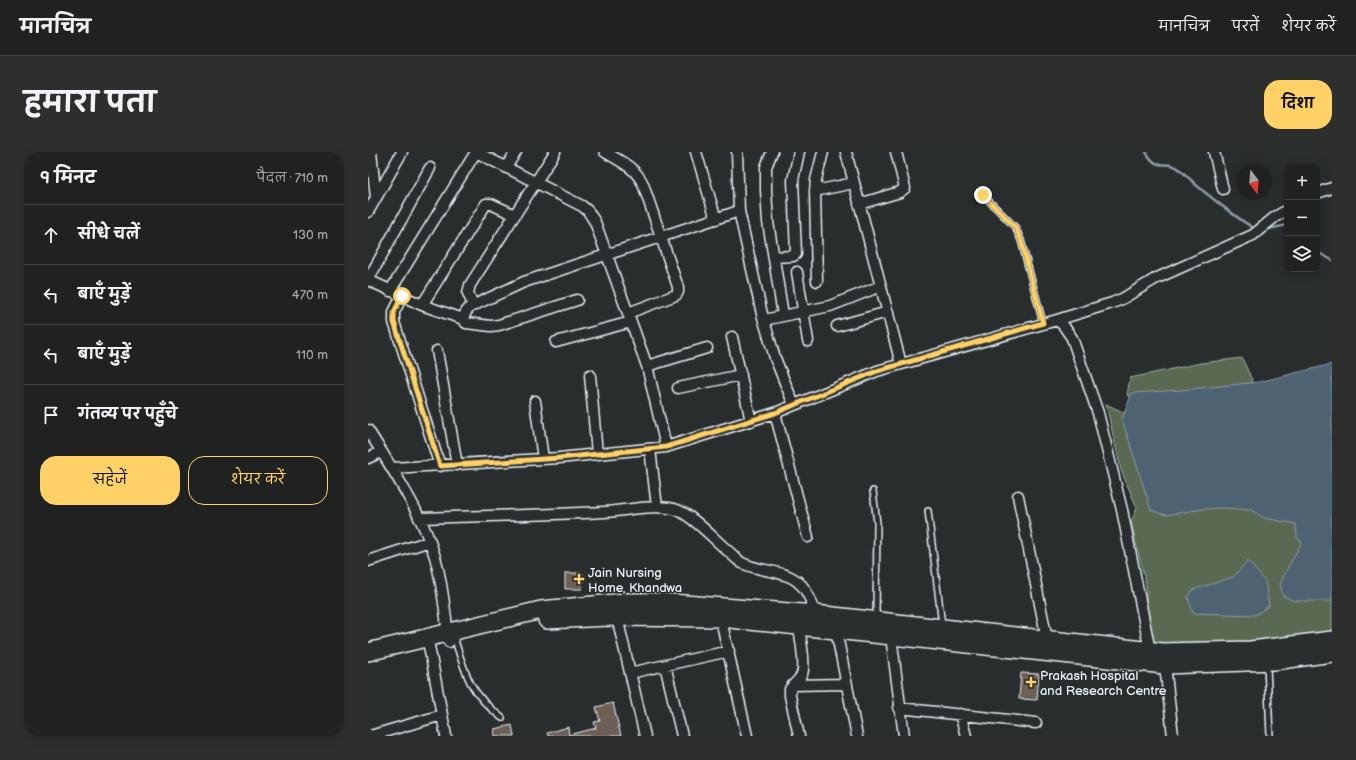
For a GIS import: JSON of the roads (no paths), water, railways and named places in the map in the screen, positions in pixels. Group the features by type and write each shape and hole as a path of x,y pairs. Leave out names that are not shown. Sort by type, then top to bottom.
{"highway":[{"path":"368,652 541,621 552,614 615,610 815,614 834,623"},
{"path":"720,613 799,626 834,623 881,630 1047,639 1156,659"},
{"path":"943,634 1156,659 1267,654 1332,653"},
{"path":"368,662 428,646 450,638"},
{"path":"1267,654 1332,640"}],"street":[{"path":"371,152 371,205"},
{"path":"371,205 402,152"},
{"path":"390,291 476,152 582,206 588,211 595,222 647,366 666,447"},
{"path":"506,167 516,152"},
{"path":"473,305 468,293 470,285 555,152"},
{"path":"556,342 629,318 676,295 678,292 661,237 639,175 605,152"},
{"path":"696,152 716,219"},
{"path":"737,152 740,211 764,320 775,358 794,405"},
{"path":"772,152 766,167 768,222 783,315"},
{"path":"774,257 793,256 796,254 793,180 799,152"},
{"path":"817,280 815,191 816,180 823,152"},
{"path":"846,152 901,364"},
{"path":"859,204 900,192 906,188 896,152"},
{"path":"1214,152 1223,189"},
{"path":"430,168 368,280 422,305 463,319 466,323 495,326 577,300"},
{"path":"815,191 854,183"},
{"path":"1320,192 1332,188"},
{"path":"422,305 486,204 491,204 515,215"},
{"path":"463,319 467,309 473,305 524,282 740,211"},
{"path":"392,468 543,459 666,447 775,413 877,371 1112,303 1155,279 1253,235 1284,212"},
{"path":"797,272 808,341"},
{"path":"764,320 830,306 881,286"},
{"path":"402,296 394,312 394,322 440,466"},
{"path":"837,326 888,312"},
{"path":"1057,320 1063,325 1072,338 1098,413 1122,510 1173,736"},
{"path":"732,338 751,421"},
{"path":"647,366 707,348"},
{"path":"437,351 456,465"},
{"path":"590,375 597,454"},
{"path":"678,388 741,375"},
{"path":"535,401 543,459"},
{"path":"775,413 808,537"},
{"path":"368,430 392,468 420,518 430,542 440,578 450,638"},
{"path":"650,449 657,507"},
{"path":"368,458 381,452"},
{"path":"1018,496 1047,639"},
{"path":"420,518 605,512 657,507 678,510 689,517 740,562 752,567 780,572 796,578 804,587 809,596 815,614"},
{"path":"368,561 430,542"},
{"path":"615,610 645,736"},
{"path":"720,613 747,736"},
{"path":"834,623 857,736"},
{"path":"799,626 803,673 800,679 790,689 790,696 799,736"},
{"path":"881,630 900,708 904,736"},
{"path":"428,646 446,736"},
{"path":"630,673 729,651"},
{"path":"665,665 682,736"},
{"path":"793,685 847,684"},
{"path":"900,708 1036,722"},
{"path":"960,714 966,736"},
{"path":"370,736 442,715"}],"lane":[{"path":"983,195 1015,227 1021,240 1043,323"},
{"path":"873,491 877,523 881,630"},
{"path":"928,511 943,634"},
{"path":"450,638 476,694 487,707 502,718"},
{"path":"1267,654 1270,736"}],"water":[{"path":"1332,364 1332,601 1295,601 1283,596 1280,584 1302,542 1297,538 1296,524 1264,518 1251,510 1223,508 1203,509 1165,515 1151,510 1122,419 1132,393 1181,390 1259,382"},
{"path":"1248,561 1265,581 1269,606 1255,615 1193,613 1188,597 1193,590 1233,577"}],"waterway":[{"path":"1146,152 1151,159 1158,164 1170,165 1179,169 1217,202 1255,229"},
{"path":"1264,230 1284,226"},
{"path":"1320,254 1332,260"}],"place":[{"name":"Jain Nursing Home, Khandwa","path":"579,579"},
{"name":"Prakash Hospital and Research Centre","path":"1031,682"}]}
